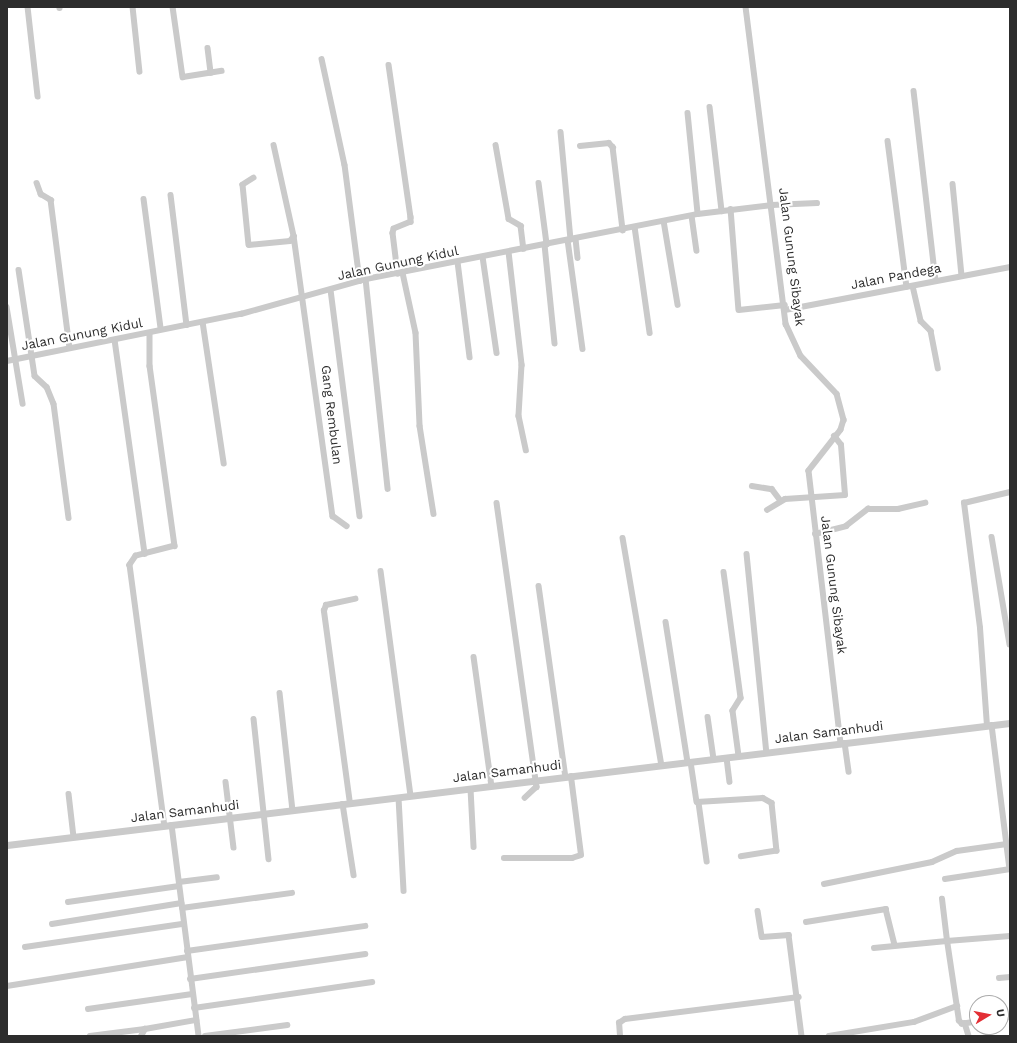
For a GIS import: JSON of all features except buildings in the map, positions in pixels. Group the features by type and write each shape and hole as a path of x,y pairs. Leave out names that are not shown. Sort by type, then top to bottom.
{"street":[{"path":"28,7 38,96"},
{"path":"133,7 140,72"},
{"path":"173,7 183,77 222,71"},
{"name":"Jalan Gunung Sibayak","path":"746,7 788,332 796,348 837,394 844,420 841,430 834,436 810,467 810,499 843,743 849,772"},
{"path":"208,48 211,73"},
{"path":"322,59 345,165 360,281"},
{"path":"389,66 411,217 411,222 393,233 401,274 416,333 420,426 434,514"},
{"path":"914,91 936,281"},
{"path":"710,107 722,211"},
{"path":"688,113 697,251"},
{"path":"562,132 582,349"},
{"path":"888,141 910,286 921,321 931,331 938,368"},
{"name":"Gang Rembulan","path":"274,145 294,236 304,298 333,516 346,526"},
{"path":"496,145 509,219 521,226 524,249"},
{"path":"580,146 612,145 623,230"},
{"path":"254,178 243,185 249,245 290,241 294,236"},
{"path":"37,183 41,194 51,200 70,348"},
{"path":"539,183 555,343"},
{"path":"953,184 962,276"},
{"path":"171,195 188,325"},
{"path":"144,198 161,329"},
{"name":"Jalan Gunung Kidul","path":"7,361 150,333 161,329 203,322 304,298 360,281 546,244 731,209 817,203"},
{"name":"Jalan Pandega","path":"731,209 739,310 785,308 1010,267"},
{"path":"664,221 678,305"},
{"path":"635,227 650,332"},
{"path":"572,240 578,258"},
{"path":"509,252 522,365 519,416 526,450"},
{"path":"482,257 497,353"},
{"path":"458,262 470,356"},
{"path":"19,270 35,376 47,387 54,404 69,518"},
{"path":"366,280 388,489"},
{"path":"331,290 360,516"},
{"path":"7,307 23,404"},
{"path":"203,322 224,463"},
{"path":"150,333 150,366 175,542 170,550 145,554 132,559 130,569 168,826 179,884 190,979 199,1036"},
{"path":"115,340 145,554"},
{"path":"767,510 781,501 845,494 841,445 834,436"},
{"path":"752,486 768,487 781,501"},
{"path":"945,880 1010,869 1007,844 1008,834 989,726 980,628 964,503 1010,492"},
{"path":"496,503 537,790 525,798"},
{"path":"815,534 846,526 868,509 898,509 925,503"},
{"path":"992,537 1010,645"},
{"path":"624,538 662,766"},
{"path":"747,554 767,753"},
{"path":"381,571 411,796"},
{"path":"724,572 741,698 734,711 738,756"},
{"path":"504,858 560,859 581,855 539,586"},
{"path":"354,600 326,605 324,611 354,875"},
{"path":"666,622 689,762 699,803 707,860"},
{"path":"474,657 492,786"},
{"path":"280,693 293,810"},
{"path":"708,717 714,759"},
{"path":"254,719 269,859"},
{"name":"Jalan Samanhudi","path":"7,845 1010,723"},
{"path":"727,758 730,782"},
{"path":"226,782 234,848"},
{"path":"471,789 474,847"},
{"path":"68,794 74,837"},
{"path":"399,798 404,891"},
{"path":"699,803 770,800 777,851 741,857"},
{"path":"824,884 932,862 956,851 1007,844"},
{"path":"68,902 217,877"},
{"path":"52,924 181,906 292,893"},
{"path":"942,900 959,1020 965,1024 969,1036"},
{"path":"806,922 886,909 895,944"},
{"path":"758,911 762,938 789,935 799,997 802,1036"},
{"path":"25,947 183,924"},
{"path":"7,986 188,954 365,926"},
{"path":"874,948 895,944 1010,936"},
{"path":"190,979 366,954"},
{"path":"999,978 1010,977"},
{"path":"194,1008 372,982"},
{"path":"88,1009 192,994"},
{"path":"620,1036 620,1023 625,1019 799,997"},
{"path":"829,1036 914,1022 957,1006"},
{"path":"90,1036 145,1029 196,1020"},
{"path":"965,1024 969,1023"},
{"path":"205,1036 287,1025"},
{"path":"141,1036 145,1029"}]}
